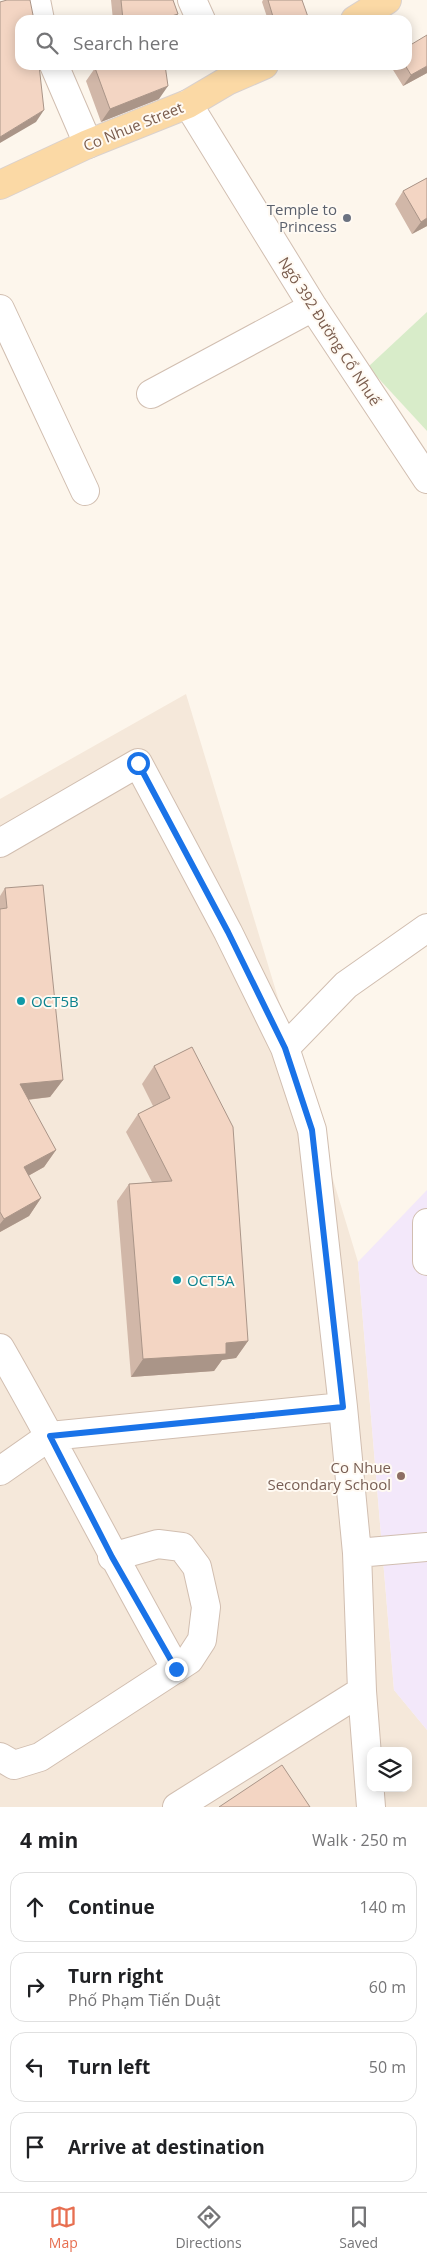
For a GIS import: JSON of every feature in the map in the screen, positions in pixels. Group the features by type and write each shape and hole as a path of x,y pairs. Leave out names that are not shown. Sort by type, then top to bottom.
{"main road":[{"path":"363,15 387,0"},
{"name":"Co Nhue Street","path":"0,185 88,144 188,104 223,73 238,70"}],"street":[{"path":"36,0 39,15"},
{"path":"192,0 199,15"},
{"path":"56,70 88,144"},
{"name":"Ngõ 392 Đường Cổ Nhuế","path":"188,104 313,307 427,479"},
{"path":"152,394 313,307"},
{"path":"0,309 85,492"},
{"path":"0,843 138,763 228,932 285,1048 312,1130 343,1407 356,1553 362,1691 371,1807"},
{"path":"285,1048 346,985 427,928"},
{"path":"427,1223 427,1261"},
{"path":"0,1348 50,1436 112,1557 176,1669"},
{"path":"0,1471 50,1436 343,1407"},
{"path":"0,1757 14,1765 40,1757 189,1660 202,1640 206,1607 197,1567 182,1547 158,1544 112,1557"},
{"path":"356,1553 427,1547"},
{"path":"177,1807 362,1691"}],"shaded area":[{"path":"186,694 358,1262 394,1690 427,1730 427,1807 0,1807 0,799"},
{"name":"Co Nhue Secondary School","path":"427,1190 427,1730 394,1690 358,1262"}],"green space":[{"path":"427,312 427,431 368,367"}],"building":[{"path":"7,0 30,0 33,15 15,15 15,70 40,70 44,110 0,137 0,2"},
{"path":"121,0 173,0 178,14 175,15 122,15"},
{"path":"268,0 302,0 307,15 272,15"},
{"path":"427,35 427,66 411,75 408,70 412,70 412,44"},
{"path":"96,70 166,70 168,86 110,109"},
{"path":"427,178 427,218 421,222 403,191"},
{"name":"OCT5B","path":"43,885 63,1080 20,1084 56,1150 24,1167 41,1198 4,1219 0,1212 0,909 7,908 5,888"},
{"name":"OCT5A","path":"192,1047 233,1127 248,1341 226,1343 226,1354 143,1359 129,1184 172,1181 138,1114 170,1098 154,1066"},
{"path":"282,1765 310,1807 219,1807"}],"place":[{"name":"Temple to Princess","path":"347,218"},
{"name":"OCT5B","path":"21,1001"},
{"name":"OCT5A","path":"177,1280"},
{"name":"Co Nhue Secondary School","path":"401,1476"}],"route":[{"path":"138,763 228,932 285,1048 312,1130 343,1407 50,1436 112,1557 176,1669"}]}
